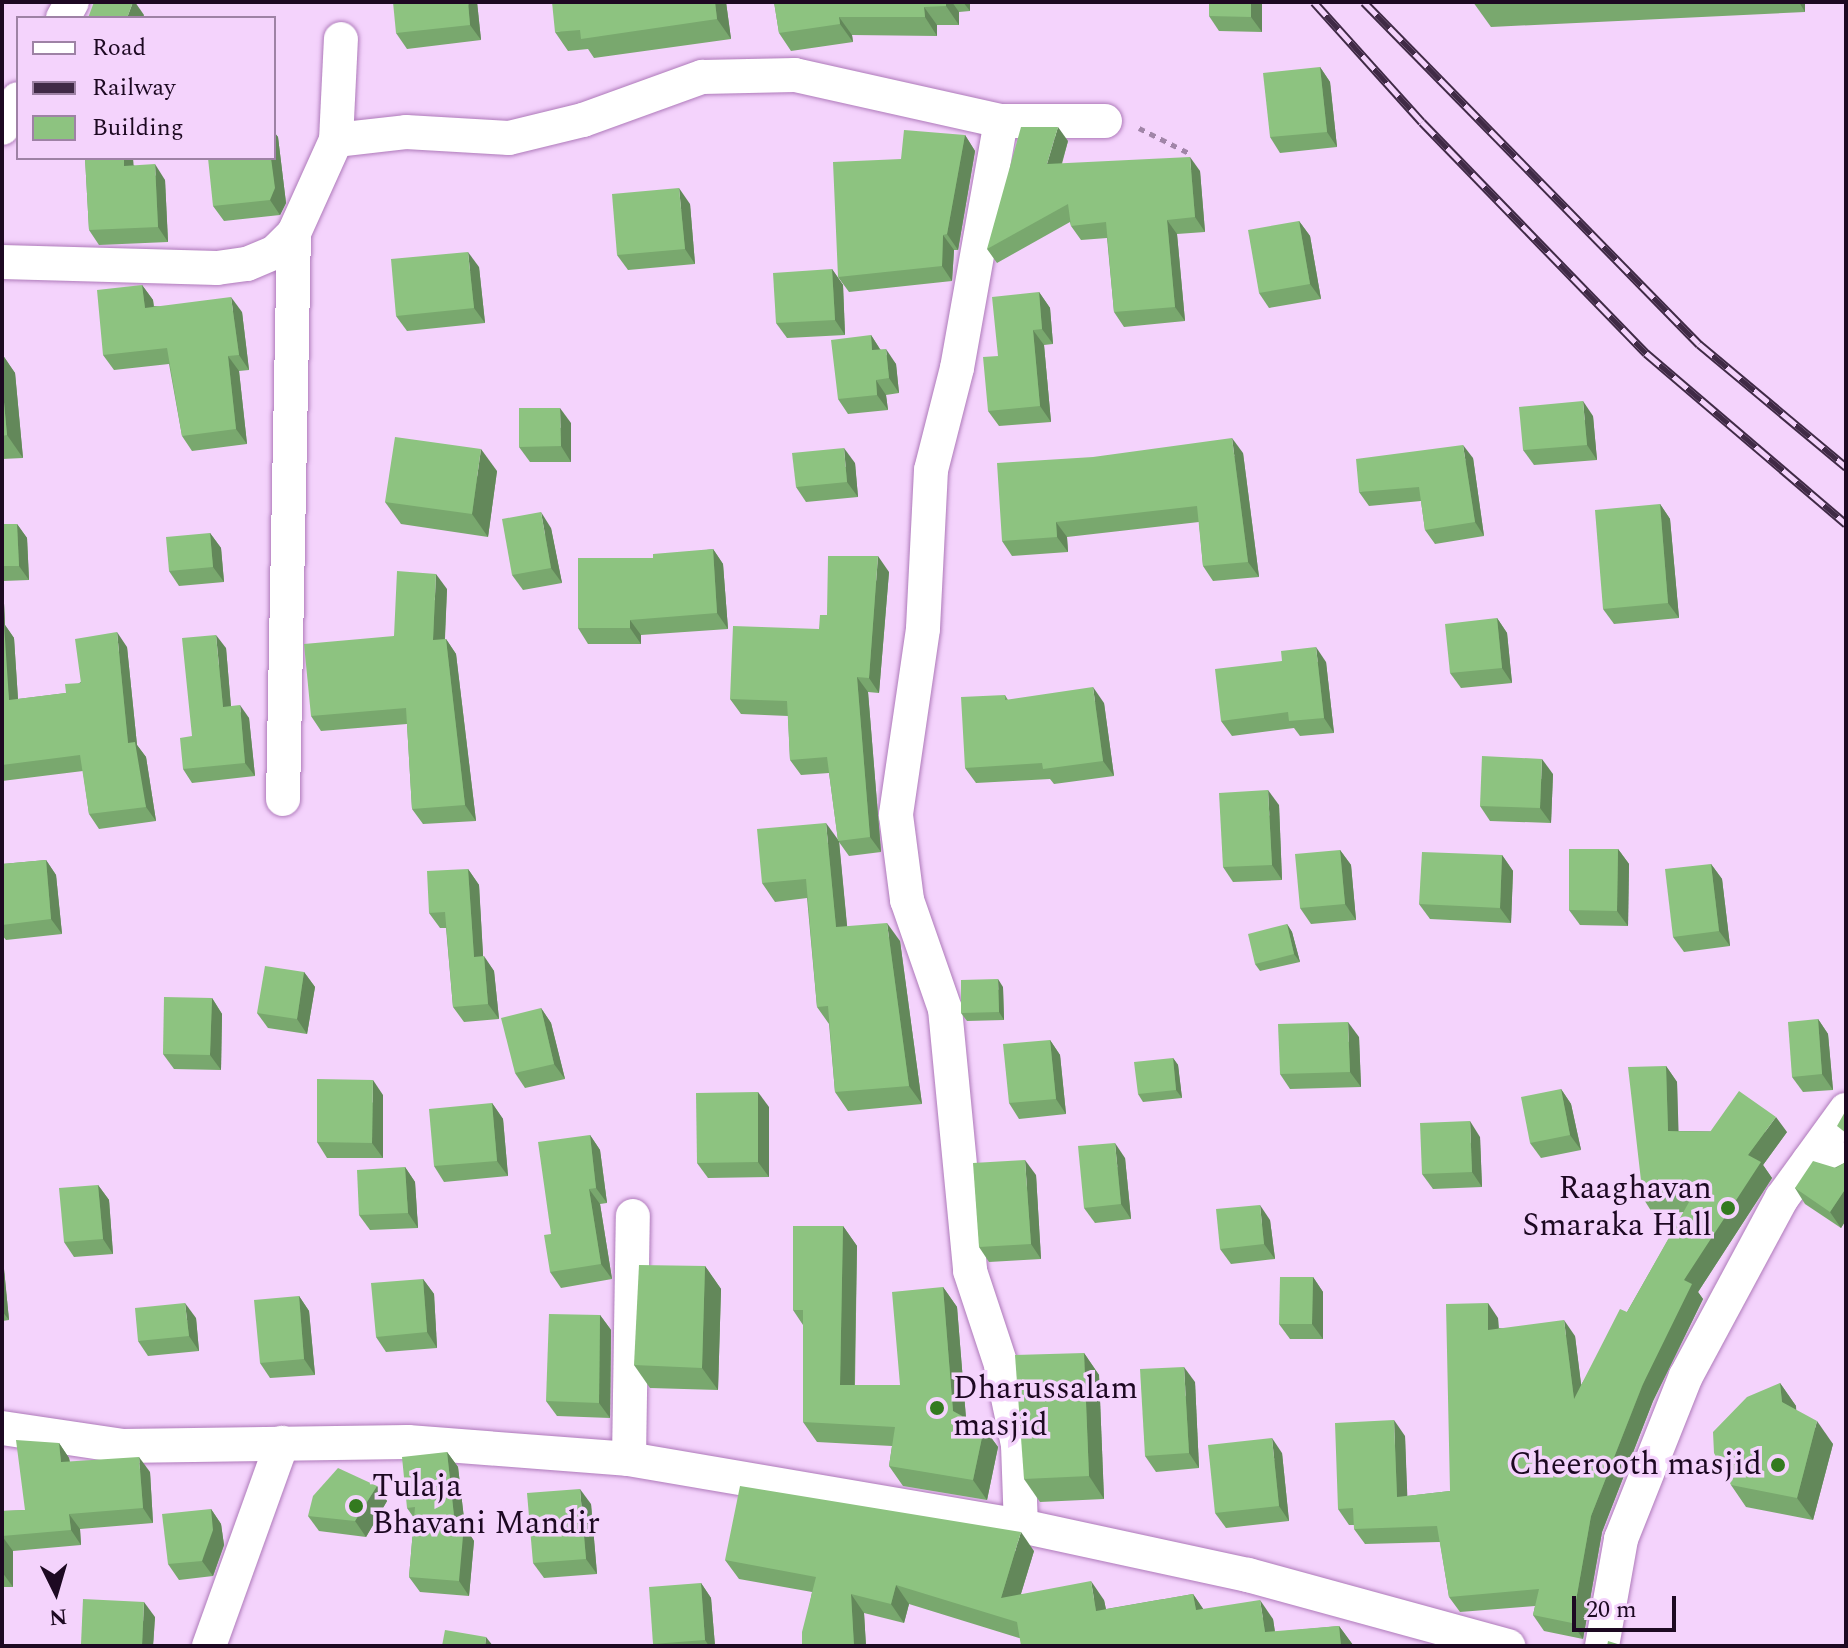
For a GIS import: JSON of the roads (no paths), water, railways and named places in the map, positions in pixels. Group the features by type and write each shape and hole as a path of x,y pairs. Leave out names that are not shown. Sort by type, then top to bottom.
{"street":[{"path":"2,262 217,268 247,264 275,252 294,233 336,140 341,39"},
{"path":"336,140 406,132 509,138 583,120 702,77 795,75 1001,121 1105,121"},
{"path":"2,128 16,103"},
{"path":"1001,121 957,368 931,470 923,629 896,815 907,900 945,1009 970,1271 1001,1365 1018,1445 1021,1526"},
{"path":"283,799 294,233"},
{"path":"1602,1646 1621,1539 1686,1376 1782,1198 1846,1110"},
{"path":"1809,1161 1828,1153 1846,1163"},
{"path":"629,1459 633,1216"},
{"path":"2,1428 122,1446 408,1442 629,1459 1021,1526 1248,1575 1508,1646"},
{"path":"209,1646 282,1443"}],"railway":[{"path":"1314,2 1422,122 1646,353 1846,524"},
{"path":"1364,2 1699,344 1846,467"}],"place":[{"name":"Raaghavan Smaraka Hall","path":"1728,1208"},
{"name":"Dharussalam masjid","path":"937,1408"},
{"name":"Cheerooth masjid","path":"1778,1465"},
{"name":"Tulaja Bhavani Mandir","path":"356,1506"}]}
